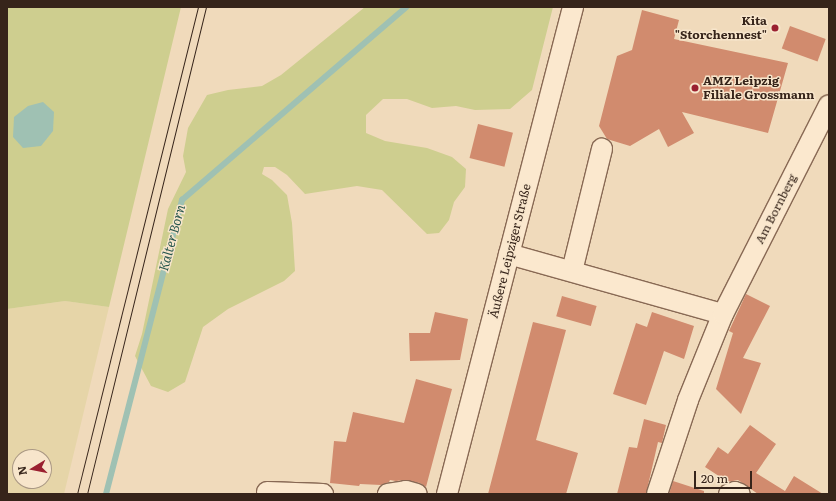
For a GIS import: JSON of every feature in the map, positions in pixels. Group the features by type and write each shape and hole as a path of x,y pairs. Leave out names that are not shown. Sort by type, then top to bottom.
{"street":[{"name":"Äußere Leipziger Straße","path":"447,494 573,7"},
{"name":"Am Bornberg","path":"657,494 688,400 723,314 829,104"},
{"path":"572,271 602,149"},
{"path":"509,254 723,314"},
{"path":"388,494 406,491 417,494"},
{"path":"267,492 323,494"},
{"path":"729,494 735,492 740,494"}],"shaded area":[{"path":"43,102 54,112 53,131 41,146 23,148 13,137 14,117 28,106"},
{"path":"65,301 109,307 64,494 7,494 7,309"}],"green space":[{"path":"7,7 181,7 109,307 65,301 7,309"},
{"path":"365,7 553,7 532,90 510,109 475,110 456,106 432,108 407,99 383,99 366,115 366,133 385,141 427,148 452,157 466,169 465,187 454,202 449,220 439,233 427,234 382,190 357,186 305,194 287,175 275,167 264,167 262,174 272,180 287,195 292,223 295,271 284,281 228,309 203,327 185,382 168,392 151,386 135,356 142,334 168,209 186,172 183,156 188,128 207,95 228,90 262,86 281,75"}],"building":[{"name":"AMZ Leipzig Filiale Grossmann","path":"642,10 679,20 674,39 788,63 768,133 682,112 694,133 668,147 659,129 630,146 607,139 599,126 617,56 632,50"},
{"path":"790,26 826,39 817,62 782,49"},
{"path":"478,124 513,133 504,167 470,158"},
{"path":"746,294 770,306 743,358 761,363 741,414 716,389 733,333 729,331"},
{"path":"562,296 597,306 591,326 556,316"},
{"path":"435,312 468,319 460,360 410,361 409,333 430,333"},
{"path":"652,312 694,326 684,359 664,351 646,405 613,394 636,323 647,327"},
{"path":"533,322 566,330 536,440 578,453 566,494 488,494"},
{"path":"416,379 452,389 426,487 420,483 404,480 390,480 389,482 381,485 360,484 359,486 330,483 334,441 346,442 353,412 404,423"},
{"path":"644,419 666,425 662,443 658,442 646,494 617,494 629,447 637,448"},
{"path":"750,425 776,444 756,473 785,491 794,476 823,494 758,494 738,480 728,482 705,467 718,447 728,454"},
{"path":"673,481 704,491 704,494 669,494"}],"waterway":[{"name":"Kalter Born","path":"106,494 182,200 406,7"}],"tram line":[{"path":"77,494 198,7"},
{"path":"87,494 206,7"}],"place":[{"name":"Kita \"Storchennest\"","path":"775,28"},
{"name":"AMZ Leipzig Filiale Grossmann","path":"695,88"}]}
